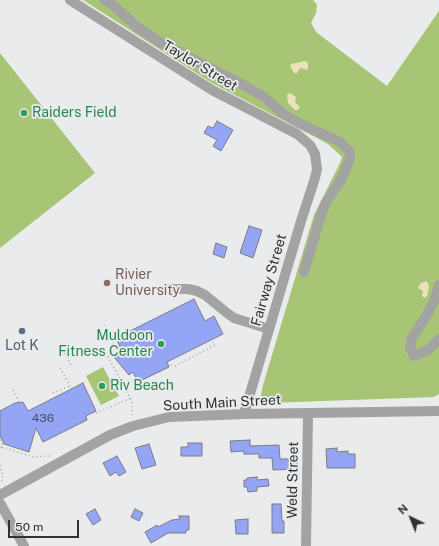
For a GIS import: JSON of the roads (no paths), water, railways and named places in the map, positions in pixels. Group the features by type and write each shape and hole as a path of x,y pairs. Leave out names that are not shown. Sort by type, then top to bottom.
{"street":[{"name":"Taylor Street","path":"70,0 212,90 297,134 310,145 315,154"},
{"path":"104,0 113,5 137,27 161,43 264,97 282,113 299,123 340,142 349,151 349,161 341,180 326,202 322,212 311,244 304,272"},
{"name":"Fairway Street","path":"244,414 300,221 315,178 317,169 315,154"},
{"path":"439,285 434,302 427,316 412,338 410,348 414,356 428,350 439,339"},
{"path":"173,288 197,291 205,295 234,318 269,329"},
{"name":"South Main Street","path":"0,495 110,435 133,426 169,417 191,415 308,414 402,410 439,411"},
{"name":"Weld Street","path":"306,546 308,414"},
{"path":"0,503 24,546"}],"place":[{"name":"Raiders Field","path":"24,113"},
{"name":"Rivier University","path":"107,283"},
{"name":"Lot K","path":"22,331"},
{"name":"Muldoon Fitness Center","path":"161,344"},
{"name":"Riv Beach","path":"102,386"}]}
